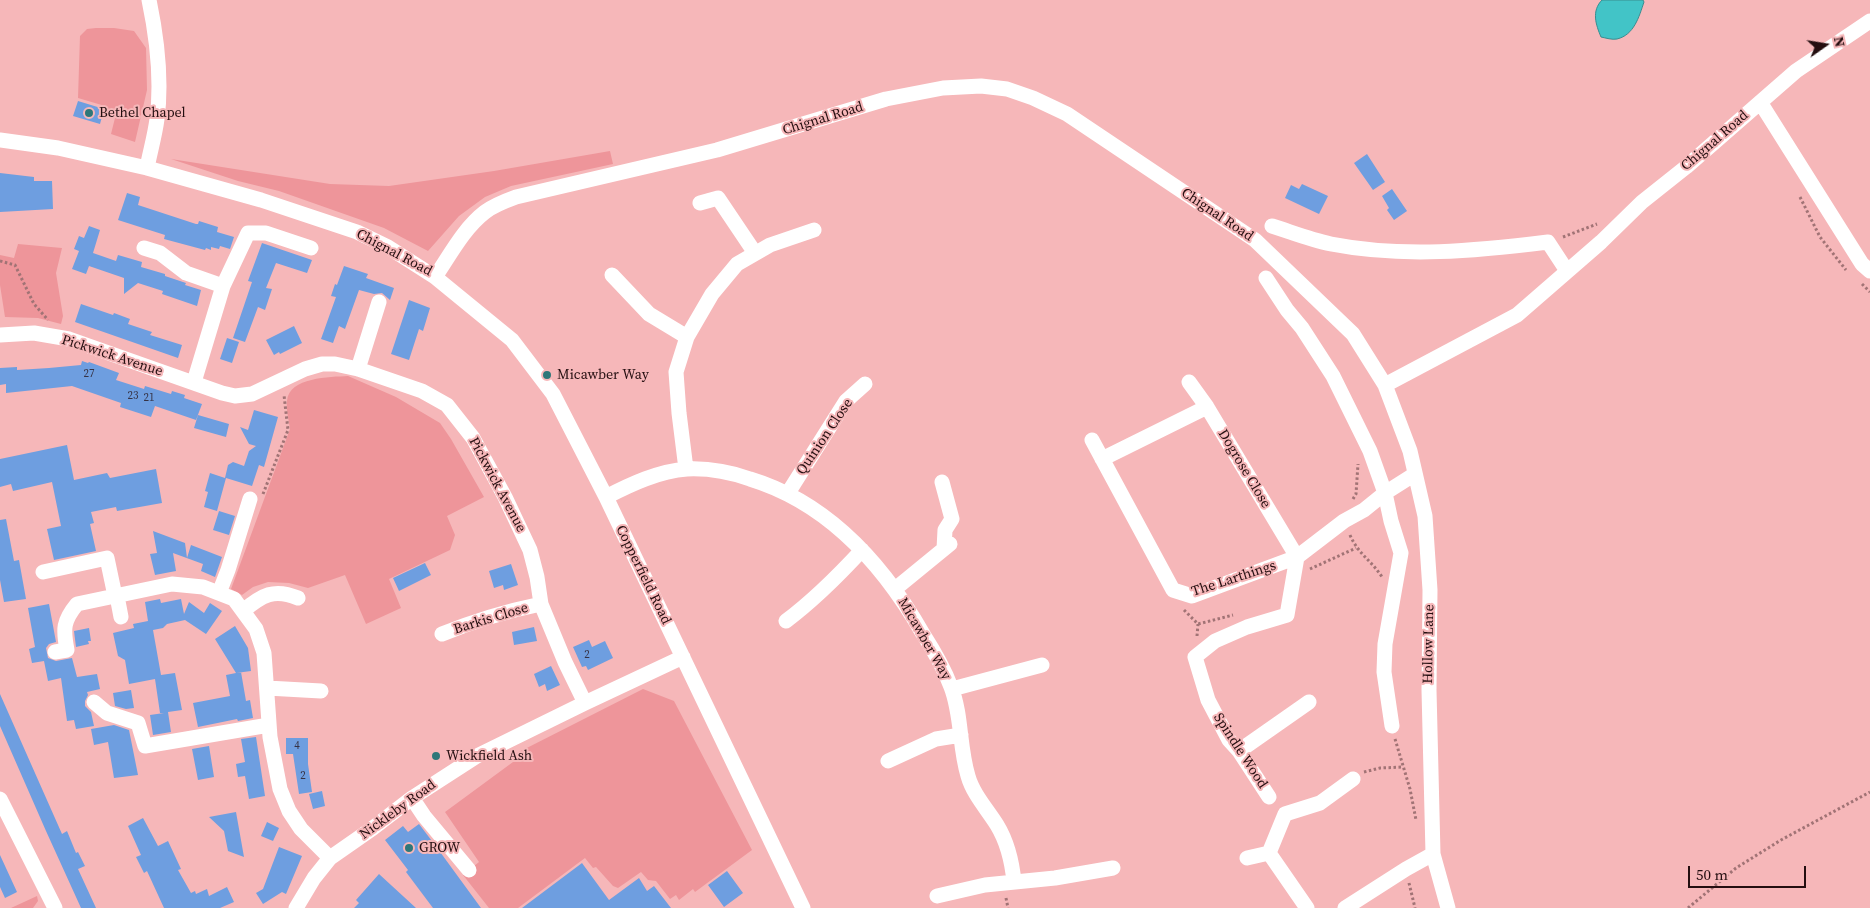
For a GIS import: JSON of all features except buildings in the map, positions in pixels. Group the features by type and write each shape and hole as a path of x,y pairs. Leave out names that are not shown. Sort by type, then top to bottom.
{"street":[{"path":"147,168 157,118 159,78 155,31 149,0"},
{"name":"Chignal Road","path":"0,140 58,148 147,168 261,200 357,232 388,247 435,277 466,232 484,213 498,204 516,197 717,150 886,99 943,88 981,86 1007,90 1033,98 1067,114 1255,240 1353,334 1385,385 1517,316 1642,202 1796,71 1870,21"},
{"path":"1760,102 1862,264 1870,271"},
{"path":"700,202 718,198 755,253"},
{"name":"Chignal Road","path":"1272,226 1330,244 1376,250 1423,253 1478,251 1548,242"},
{"path":"686,469 676,372 687,337 712,294 737,264 770,244 814,230"},
{"path":"194,382 225,279 248,233 266,233 311,248"},
{"path":"1548,242 1568,271"},
{"path":"144,248 160,253 186,273 225,279"},
{"path":"612,275 650,314 687,337"},
{"name":"Copperfield Road","path":"435,277 512,340 553,394 606,497 683,657 797,906"},
{"path":"1266,278 1333,376 1370,451 1385,493 1391,522 1401,553 1386,644 1384,672 1392,726"},
{"path":"358,369 379,302"},
{"name":"Pickwick Avenue","path":"0,335 34,333 69,339 235,396 252,394 305,369 322,364 335,364 358,369 422,391 446,405 473,438 530,550 541,604 565,662 585,702"},
{"name":"Dogrose Close","path":"1189,382 1207,407 1297,558"},
{"name":"Quinion Close","path":"788,493 846,400 865,384"},
{"name":"Hollow Lane","path":"1385,385 1410,451 1425,516 1430,590 1429,690 1433,854 1448,908"},
{"path":"1102,459 1207,407"},
{"name":"The Larthings","path":"1092,440 1173,590 1192,596 1297,558 1344,521 1364,510 1385,493 1415,474"},
{"name":"Micawber Way","path":"606,497 660,474 686,469 705,469 734,474 773,486 788,493 824,516 862,550 895,589 935,653 952,689 968,778 1005,839 1012,861 1014,882"},
{"name":"Micawber Way","path":"895,589 947,546 945,530 952,519 942,482"},
{"path":"219,593 255,499"},
{"path":"786,621 840,574 862,550"},
{"path":"43,572 107,558 121,617"},
{"name":"Spindle Wood","path":"1269,797 1239,751 1229,740 1208,700 1195,657 1215,641 1247,627 1287,615 1297,558"},
{"path":"55,652 67,650 64,627 69,614 77,604 172,584 203,587 234,599 244,610 261,640 264,653 269,725 280,789 289,811 301,829 330,858"},
{"path":"244,610 259,598 268,594 289,594 298,598"},
{"name":"Barkis Close","path":"442,634 472,622 515,609 541,604"},
{"name":"Nickleby Road","path":"296,908 314,878 330,858 412,798 477,756 585,702 683,657"},
{"name":"Micawber Way","path":"952,689 1042,664"},
{"path":"267,688 321,692"},
{"path":"94,702 107,713 138,723 145,746 269,725"},
{"path":"1239,751 1309,702"},
{"path":"888,761 936,739 961,735"},
{"path":"1269,853 1285,814 1320,803 1353,779"},
{"path":"412,798 424,816 469,870"},
{"path":"0,799 55,908"},
{"path":"1248,858 1269,853"},
{"path":"1269,853 1307,908"},
{"path":"1345,908 1433,854"},
{"path":"937,896 970,888 1055,878 1113,868"}],"path":[{"path":"1548,242 1604,221"},
{"path":"0,261 14,265 34,304 53,324 54,337"},
{"path":"255,499 288,430 284,405 284,395 287,389 284,379"},
{"path":"1294,576 1356,548"},
{"path":"1173,590 1183,609 1198,624 1235,615"},
{"path":"1392,726 1410,789 1416,824"},
{"path":"1353,779 1368,770 1403,767"},
{"path":"1688,908 1736,868 1773,844 1870,792"},
{"path":"1406,869 1415,908"}],"shaded area":[{"path":"87,29 134,31 146,48 147,90 135,142 111,134 116,114 107,112 105,106 78,98 80,36"},
{"path":"610,151 613,164 511,186 485,197 459,216 428,251 384,228 279,191 238,181 171,159 330,184 389,186 494,171"},
{"path":"18,244 62,248 56,273 63,316 61,324 38,318 5,317 0,285 0,255 14,258"},
{"path":"348,376 396,397 440,423 484,497 447,516 455,535 450,550 389,579 401,608 366,624 345,575 308,588 289,583 268,582 253,587 242,595 231,589 290,429 287,412 289,393 302,383 312,380"},
{"path":"643,689 674,701 752,850 695,892 693,889 679,900 676,895 670,899 656,881 648,880 641,872 618,888 613,886 585,858 518,908 489,908 463,875 479,862 445,812 513,762 511,756"},
{"path":"37,896 38,901 33,908 11,908"}],"water":[{"path":"1602,0 1643,0 1640,14 1628,34 1615,39 1601,37 1596,23 1596,9"}],"place":[{"name":"Bethel Chapel","path":"89,113"},
{"name":"Micawber Way","path":"547,375"},
{"name":"Wickfield Ash","path":"436,756"},
{"name":"GROW","path":"409,848"}]}
